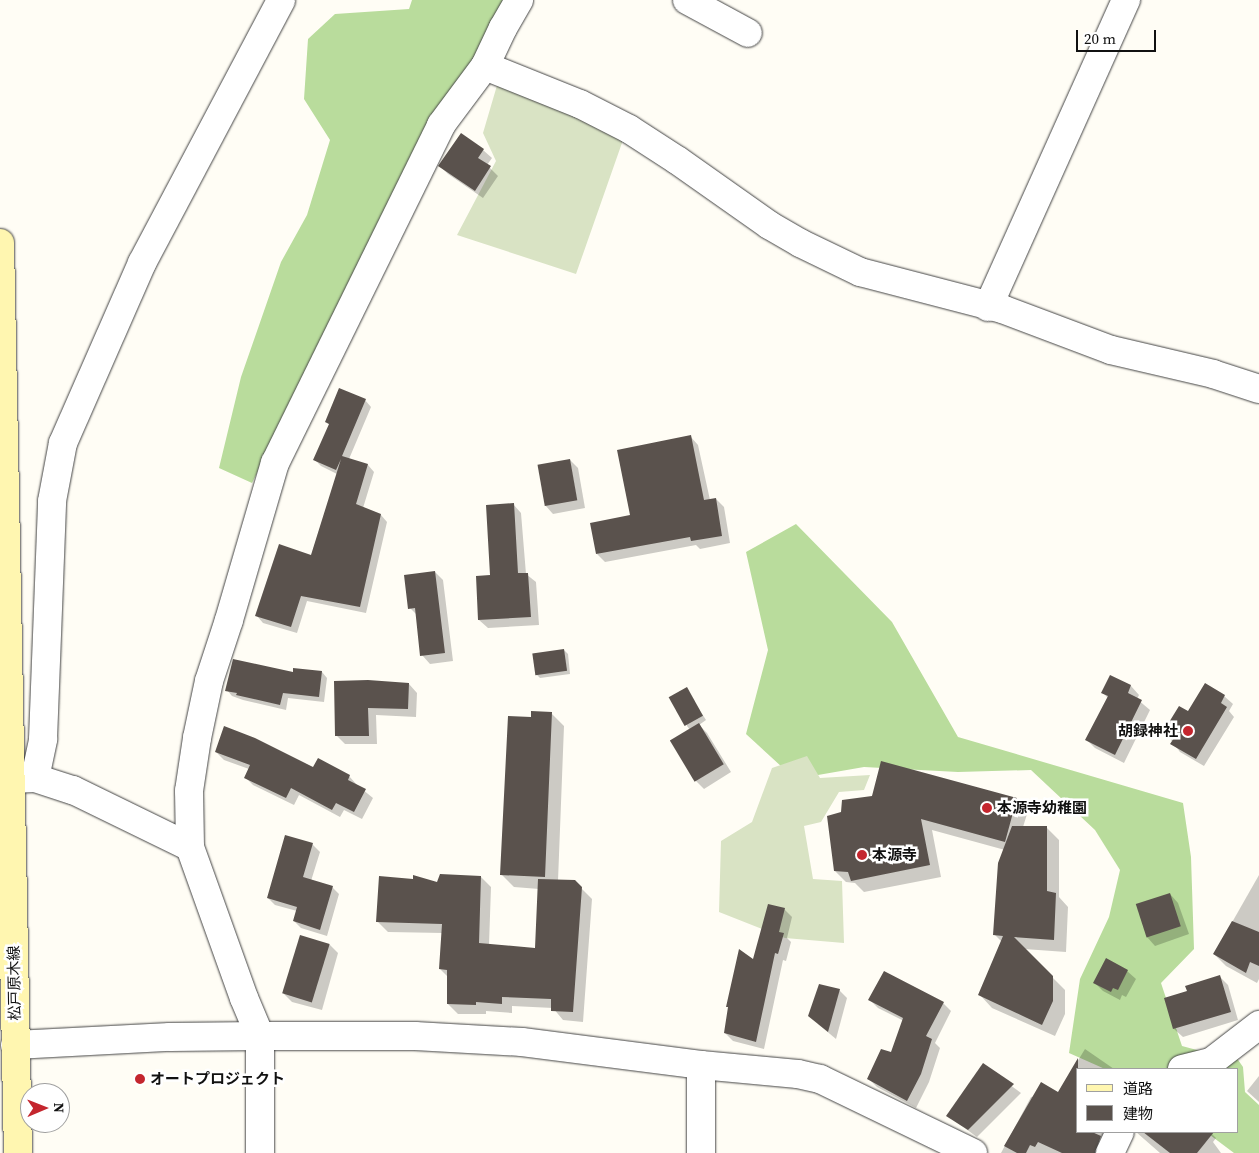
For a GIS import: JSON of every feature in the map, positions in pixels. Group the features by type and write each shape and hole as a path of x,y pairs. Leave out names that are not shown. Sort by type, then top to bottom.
{"main road":[{"name":"松戸原木線","path":"0,242 23,779 15,1046 18,1153"}],"street":[{"path":"190,847 73,790 23,779 43,739 52,501 63,443 142,263 281,0"},
{"path":"260,1153 260,1036 244,998 190,847 189,791 197,738 207,691 275,463 440,125 485,66 503,28 520,0"},
{"path":"687,0 748,33"},
{"path":"988,307 1126,0"},
{"path":"485,66 580,104 629,129 678,160 769,225 800,244 860,272 988,307 1002,309 1111,350 1213,374 1259,389"},
{"path":"1186,1068 1211,1062 1259,1025"},
{"path":"15,1046 170,1037 260,1036 414,1036 522,1042 701,1066 798,1074 820,1079 973,1153"},
{"path":"701,1066 701,1153"},
{"path":"1110,1153 1120,1133"}],"green space":[{"path":"412,0 507,0 366,257 252,483 219,468 241,377 281,262 307,215 330,140 304,99 308,39 335,14 409,9"},
{"path":"498,82 592,120 623,140 576,274 457,235 496,161 483,133"},
{"path":"796,524 892,622 958,737 1183,803 1191,857 1194,949 1161,983 1182,1046 1208,1053 1234,1054 1243,1067 1245,1092 1259,1105 1259,1153 1234,1153 1207,1133 1239,1133 1239,1068 1103,1068 1069,1053 1080,979 1109,917 1120,870 1095,830 1031,770 958,772 864,767 795,779 746,734 768,650 746,552"},
{"path":"807,756 820,778 870,775 864,790 839,792 821,822 804,826 813,879 842,881 844,943 785,938 719,912 721,841 752,822 772,768"}],"building":[{"path":"461,133 484,149 478,158 491,166 475,191 438,166"},
{"path":"339,388 366,399 342,456 368,464 356,504 381,514 360,607 301,596 291,627 255,616 279,544 311,555 341,459 336,470 313,460 329,424 325,422"},
{"path":"691,435 704,500 716,498 722,536 691,541 690,537 596,554 590,523 630,515 617,450"},
{"path":"570,459 577,500 545,506 538,465"},
{"path":"514,503 518,573 528,573 531,617 478,620 476,576 490,575 486,505"},
{"path":"435,571 445,653 420,656 415,608 408,609 404,575"},
{"path":"564,649 567,671 535,675 532,653"},
{"path":"233,659 293,672 293,668 322,671 319,697 283,693 280,705 225,691"},
{"path":"1110,675 1131,685 1128,693 1142,700 1115,755 1085,740 1108,696 1101,693"},
{"path":"368,680 409,683 408,709 368,708 369,736 335,736 334,681"},
{"path":"1205,683 1225,695 1221,703 1227,707 1196,759 1170,744 1174,738 1163,732 1179,706 1188,711"},
{"path":"687,687 703,716 685,726 669,697"},
{"path":"531,711 552,712 545,877 500,875 508,716 531,717"},
{"path":"699,723 724,764 695,782 670,741"},
{"path":"224,726 255,738 313,767 318,758 350,775 348,780 366,789 354,812 336,803 332,810 291,788 286,798 244,778 250,765 215,752"},
{"path":"881,761 1017,798 1005,842 921,819 930,865 851,881 848,872 834,871 827,816 841,812 842,800 872,796"},
{"path":"1012,826 1047,826 1047,891 1056,893 1054,940 1014,937 1053,976 1053,1001 1042,1025 978,995 1003,936 993,935 998,863"},
{"path":"285,835 313,843 303,877 333,886 320,930 293,921 297,907 267,898"},
{"path":"440,874 481,876 479,943 535,948 538,879 575,880 582,887 573,1012 551,1011 551,999 502,997 502,1004 476,1002 476,1005 447,1004 447,970 439,969 442,924 376,922 379,876 413,879 413,875 437,882"},
{"path":"1170,893 1181,926 1147,937 1136,904"},
{"path":"768,904 785,908 779,932 784,933 778,954 775,953 756,1042 724,1033 728,1007 726,1007 739,949 753,959"},
{"path":"1232,921 1259,932 1259,966 1250,962 1246,973 1213,954"},
{"path":"300,935 330,944 312,1002 282,993"},
{"path":"1106,958 1128,970 1118,990 1113,988 1111,992 1093,983"},
{"path":"884,971 944,1002 926,1036 932,1039 921,1074 907,1101 867,1079 881,1049 891,1052 903,1018 868,1000"},
{"path":"1220,975 1231,1012 1173,1029 1164,998 1187,991 1185,986"},
{"path":"819,984 840,989 828,1032 808,1016"},
{"path":"1078,1058 1078,1068 1076,1068 1076,1133 1094,1133 1101,1136 1095,1153 1062,1153 1038,1142 1035,1147 1030,1145 1026,1153 1017,1153 1004,1146 1041,1082 1058,1092"},
{"path":"983,1063 1014,1084 968,1130 946,1116"},
{"path":"1144,1133 1213,1133 1197,1153 1170,1153"}],"place":[{"name":"胡録神社","path":"1188,731"},
{"name":"本源寺幼稚園","path":"987,808"},
{"name":"本源寺","path":"862,855"},
{"name":"オートプロジェクト","path":"140,1079"}]}
